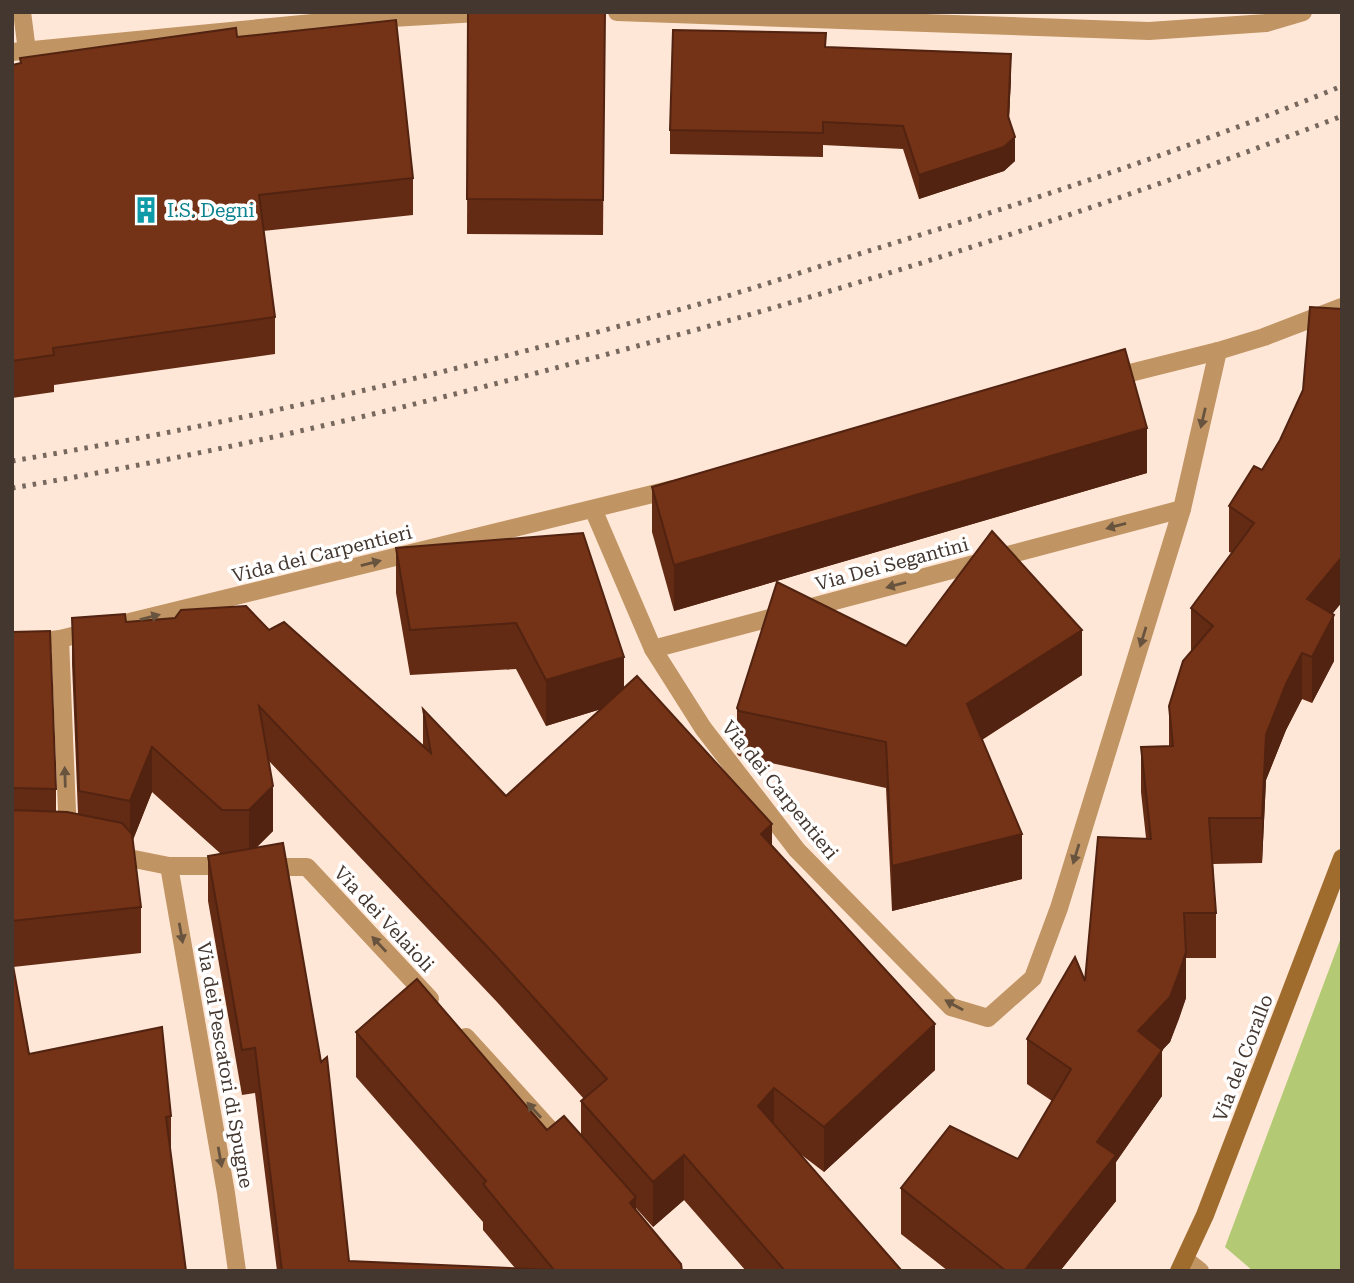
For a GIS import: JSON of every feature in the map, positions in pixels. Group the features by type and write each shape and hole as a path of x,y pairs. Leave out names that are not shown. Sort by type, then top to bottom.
{"street":[{"path":"22,12 20,52 323,22 495,12"},
{"path":"617,12 1149,31 1266,23 1303,12"},
{"path":"1095,382 1264,337 1342,306"},
{"name":"Via dei Carpentieri","path":"593,509 653,649 703,728 797,850 951,1006 988,1018 1033,978 1059,908 1182,509 1217,351"},
{"path":"593,509 688,485"},
{"name":"Vida dei Carpentieri","path":"12,645 60,639 593,509"},
{"name":"Via Dei Segantini","path":"653,649 1182,509"},
{"name":"Via dei Velaioli","path":"60,639 74,847 169,866 307,867 579,1161"},
{"name":"Via del Corallo","path":"1189,1267 1342,858"},
{"name":"Via dei Pescatori di Spugne","path":"169,866 237,1271"}],"green space":[{"path":"1342,935 1342,1271 1253,1271 1225,1247"}],"building":[{"path":"468,12 605,12 603,200 467,199"},
{"path":"396,20 413,178 259,195 275,317 53,348 54,355 12,361 12,65 21,63 20,58 236,28 237,37"},
{"path":"673,30 826,33 825,47 1011,54 1008,116 1015,137 1004,147 919,175 903,126 823,122 823,133 670,130"},
{"path":"1310,307 1342,309 1342,557 1307,599 1334,615 1312,657 1302,653 1286,684 1266,735 1262,818 1209,818 1216,913 1184,913 1186,952 1170,997 1138,1031 1162,1050 1097,1142 1116,1155 1024,1271 1006,1271 901,1188 950,1126 1018,1159 1071,1069 1027,1039 1075,957 1085,981 1098,837 1151,839 1141,747 1173,746 1169,706 1183,661 1213,626 1191,608 1254,523 1229,506 1254,466 1262,470 1280,440 1303,390"},
{"path":"1125,349 1147,428 674,565 652,487"},
{"path":"992,531 1082,630 967,704 1022,834 892,866 886,742 739,711 737,708 777,582 906,646"},
{"path":"583,533 624,657 546,680 516,623 410,630 396,548"},
{"path":"246,606 269,630 284,622 431,753 423,709 506,796 637,676 772,824 761,834 935,1024 824,1127 774,1088 758,1106 902,1271 785,1271 684,1155 653,1182 581,1101 607,1079 497,957 259,706 273,786 249,810 222,810 152,747 130,801 79,791 72,618 125,614 126,622 175,618 181,610"},
{"path":"50,631 56,789 12,788 12,632"},
{"path":"12,810 67,812 122,823 132,834 141,907 12,921"},
{"path":"283,843 321,1062 327,1057 349,1261 554,1270 483,1184 486,1181 356,1032 417,979 547,1130 564,1116 636,1197 630,1203 681,1264 682,1271 282,1271 255,1048 242,1050 208,856"},
{"path":"12,960 29,1054 162,1027 171,1116 166,1117 186,1271 12,1271"}],"railway":[{"path":"12,461 190,428 366,390 542,347 717,299 1097,177 1342,86"},
{"path":"12,488 315,428 541,372 707,327 982,244 1163,182 1342,116"}],"place":[{"name":"I.S. Degni","path":"146,210"}]}
